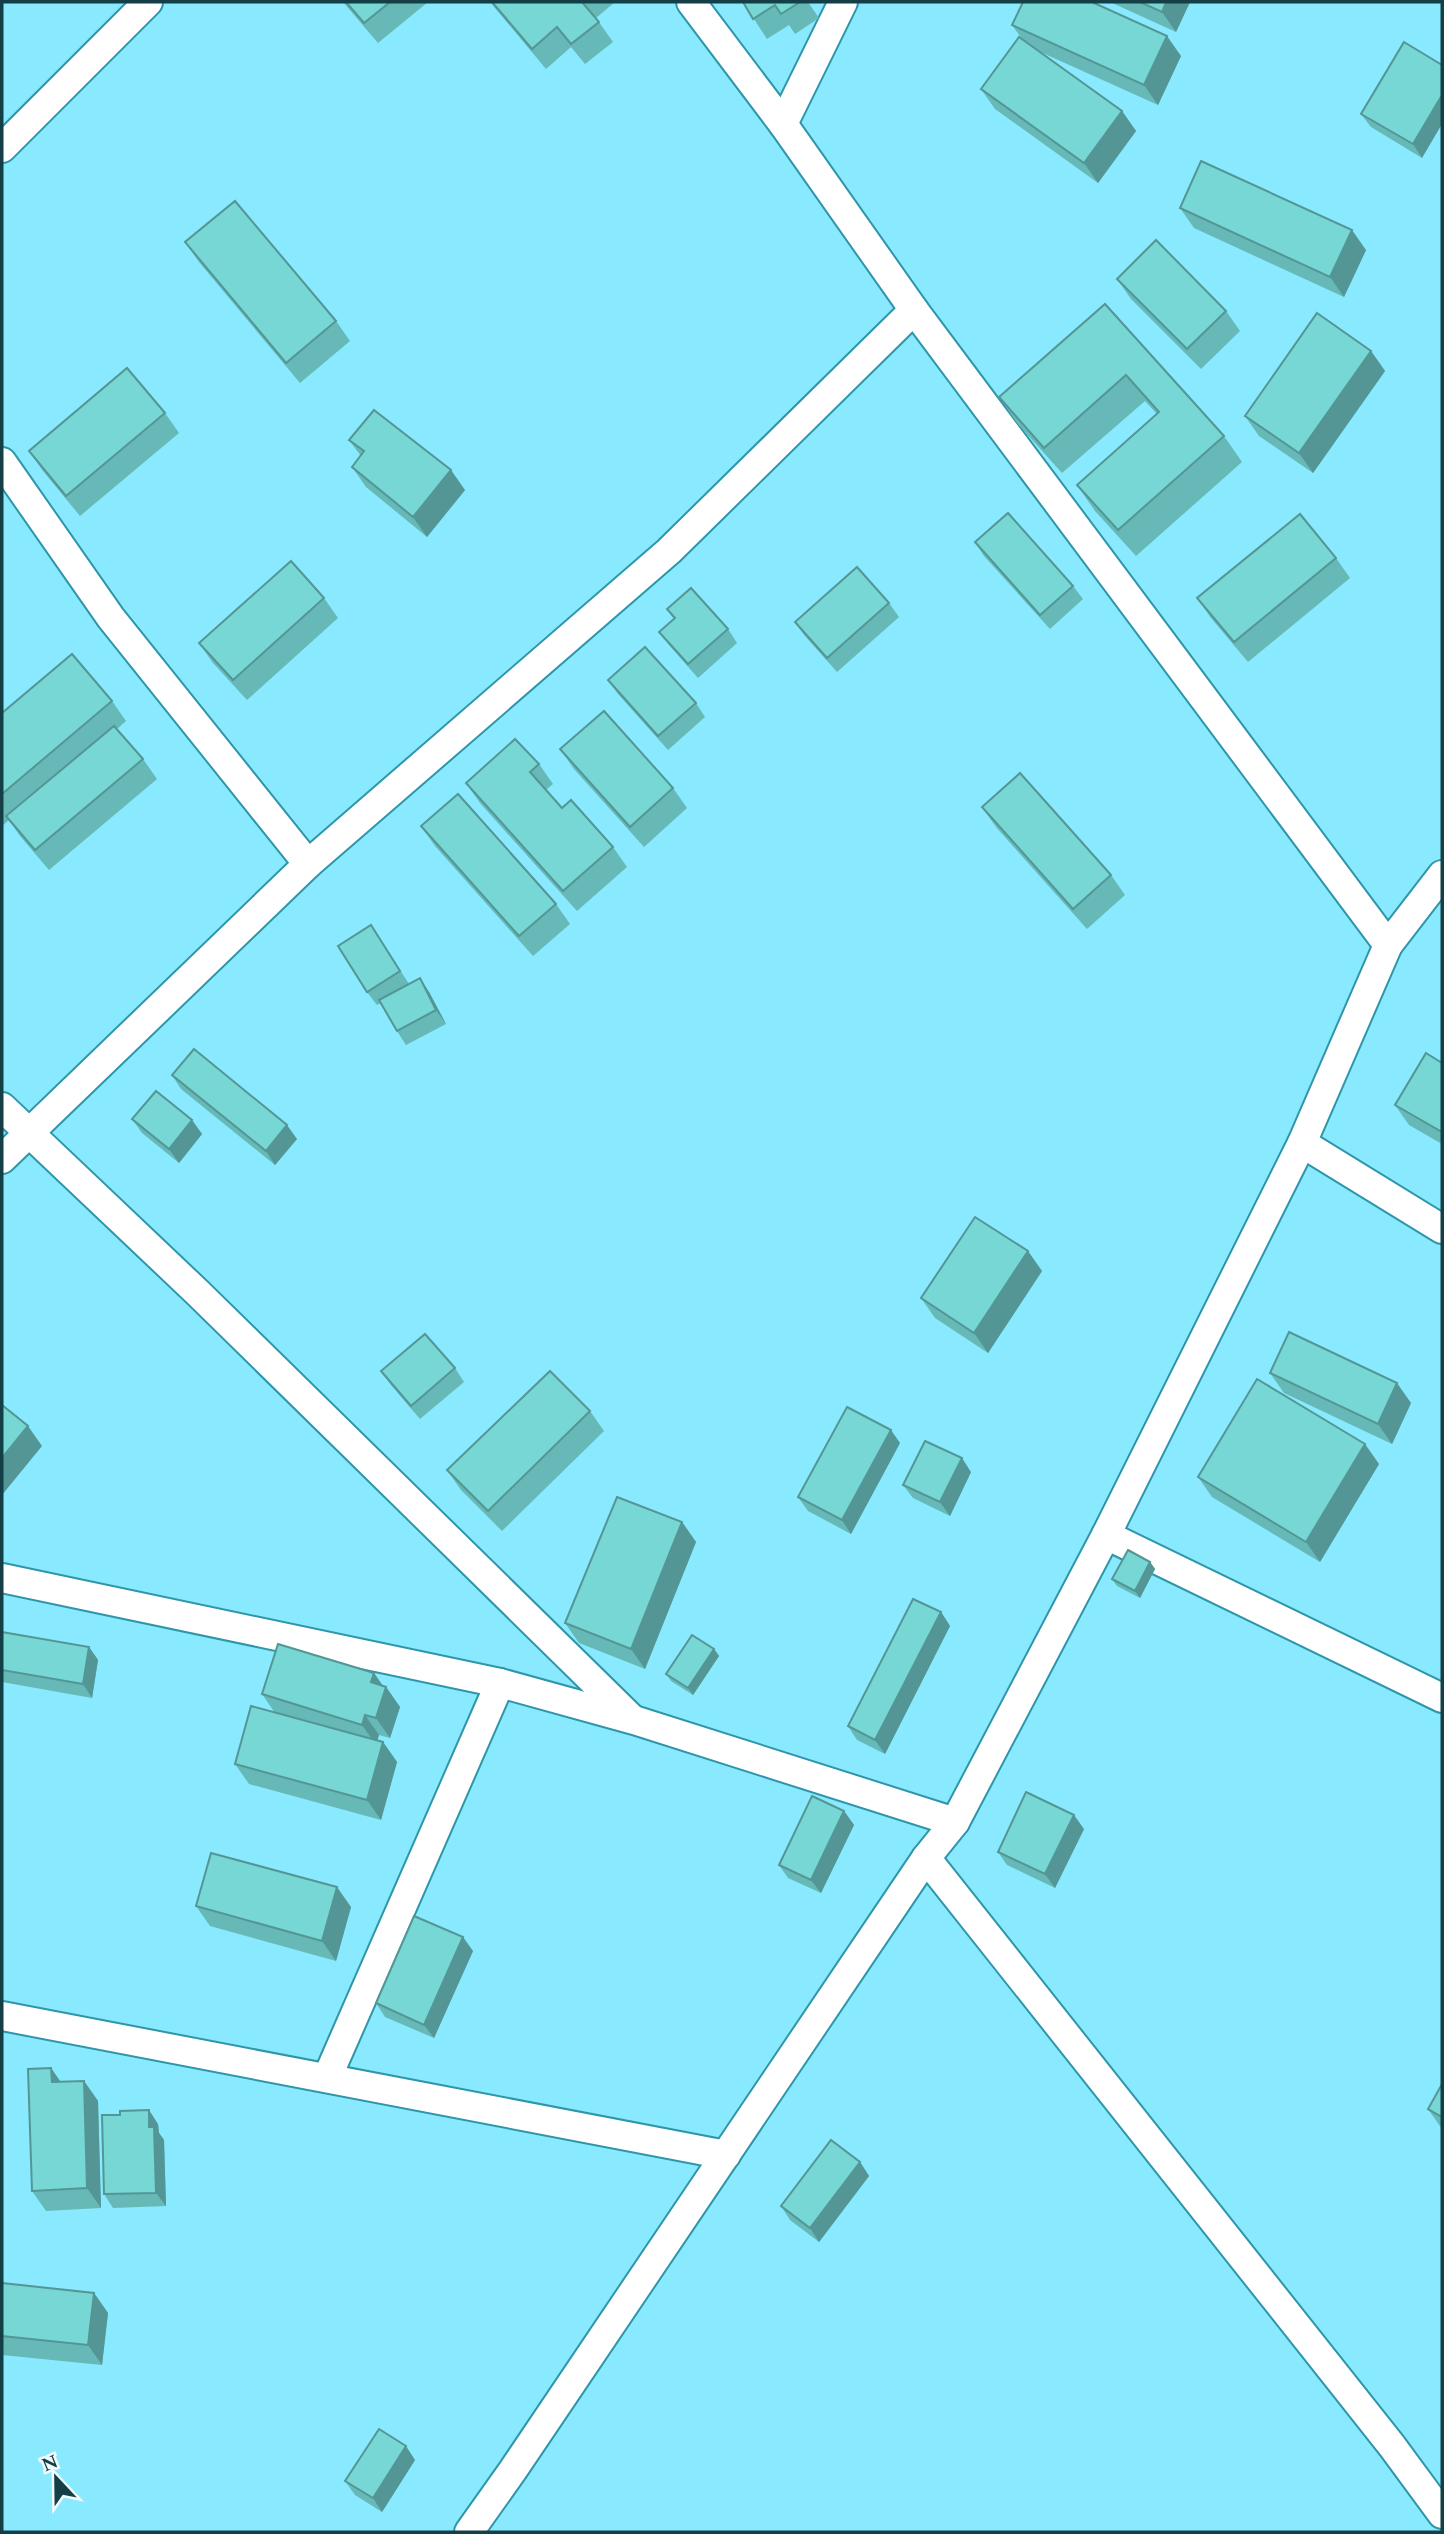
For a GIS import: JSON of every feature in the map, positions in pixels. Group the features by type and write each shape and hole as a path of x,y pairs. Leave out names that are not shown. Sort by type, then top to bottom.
{"street":[{"path":"2,148 148,2"},
{"path":"691,2 783,124 914,310 1388,945"},
{"path":"783,124 843,2"},
{"path":"2,1159 308,863 669,551 914,310"},
{"path":"2,462 111,618 308,863"},
{"path":"469,2532 926,1858 955,1822 1106,1535 1302,1143 1388,945 1442,875"},
{"path":"2,1107 198,1293 634,1720"},
{"path":"1302,1143 1442,1228"},
{"path":"1106,1535 1442,1698"},
{"path":"2,1578 500,1683 634,1720 955,1822"},
{"path":"327,2078 500,1683"},
{"path":"926,1858 1392,2445 1442,2514"},
{"path":"2,2016 726,2155"}],"building":[{"path":"346,2 390,2 364,23"},
{"path":"492,2 582,2 599,22 571,44 557,27 532,49"},
{"path":"743,2 800,2 781,14 775,5 753,19"},
{"path":"1023,2 1092,2 1167,36 1144,85 1012,25"},
{"path":"1140,2 1166,2 1162,12"},
{"path":"1019,37 1122,111 1084,163 981,89"},
{"path":"1404,42 1442,65 1442,95 1413,144 1361,114"},
{"path":"1201,161 1352,230 1330,277 1180,208"},
{"path":"235,201 336,321 286,363 185,242"},
{"path":"1156,240 1226,311 1187,349 1117,279"},
{"path":"1105,304 1224,436 1118,530 1077,485 1159,412 1126,375 1044,448 999,397"},
{"path":"1317,313 1371,351 1299,453 1245,416"},
{"path":"127,368 165,413 66,496 29,451"},
{"path":"374,410 451,470 413,517 352,467 364,451 349,440"},
{"path":"1008,513 1073,586 1040,615 975,542"},
{"path":"1300,514 1336,558 1234,642 1197,598"},
{"path":"291,561 324,598 233,680 199,643"},
{"path":"857,567 889,603 827,658 795,622"},
{"path":"691,588 728,629 688,664 659,632 675,618 667,609"},
{"path":"645,647 696,703 658,736 608,680"},
{"path":"72,654 112,701 2,794 2,713"},
{"path":"604,711 673,788 630,827 560,749"},
{"path":"114,726 143,759 35,850 6,816"},
{"path":"515,739 539,764 530,772 562,808 571,800 613,847 563,891 466,783"},
{"path":"1020,773 1111,875 1073,909 982,807"},
{"path":"458,794 556,904 519,936 421,826"},
{"path":"371,925 400,971 367,992 338,946"},
{"path":"420,978 436,1010 397,1031 379,1000"},
{"path":"194,1049 287,1125 266,1151 172,1075"},
{"path":"1426,1053 1442,1063 1442,1132 1395,1105"},
{"path":"156,1091 192,1120 169,1149 132,1119"},
{"path":"975,1217 1028,1251 974,1333 921,1298"},
{"path":"1289,1332 1397,1383 1378,1424 1270,1373"},
{"path":"425,1334 455,1368 411,1406 381,1371"},
{"path":"550,1371 590,1411 488,1511 447,1470"},
{"path":"1257,1379 1365,1444 1306,1542 1198,1477"},
{"path":"2,1405 28,1426 2,1458"},
{"path":"847,1407 891,1430 842,1520 798,1497"},
{"path":"925,1441 962,1458 940,1502 903,1485"},
{"path":"617,1497 682,1522 631,1649 565,1623"},
{"path":"1128,1550 1150,1562 1135,1591 1112,1579"},
{"path":"913,1599 941,1612 875,1740 848,1726"},
{"path":"2,1632 89,1647 83,1684 2,1670"},
{"path":"692,1635 714,1649 688,1688 666,1674"},
{"path":"278,1644 374,1673 371,1682 386,1687 376,1718 365,1715 362,1725 262,1694"},
{"path":"251,1706 383,1742 367,1800 235,1764"},
{"path":"1026,1792 1074,1815 1045,1874 998,1852"},
{"path":"812,1796 844,1811 811,1880 779,1865"},
{"path":"211,1853 337,1887 322,1941 196,1906"},
{"path":"414,1916 463,1937 424,2025 376,2003"},
{"path":"51,2068 52,2082 84,2081 87,2188 32,2191 28,2069"},
{"path":"1442,2084 1442,2117 1428,2109"},
{"path":"149,2110 149,2127 154,2127 156,2193 104,2194 102,2115"},
{"path":"831,2140 860,2162 810,2228 781,2206"},
{"path":"2,2283 94,2293 88,2345 2,2336"},
{"path":"379,2429 406,2446 373,2498 345,2481"}]}
